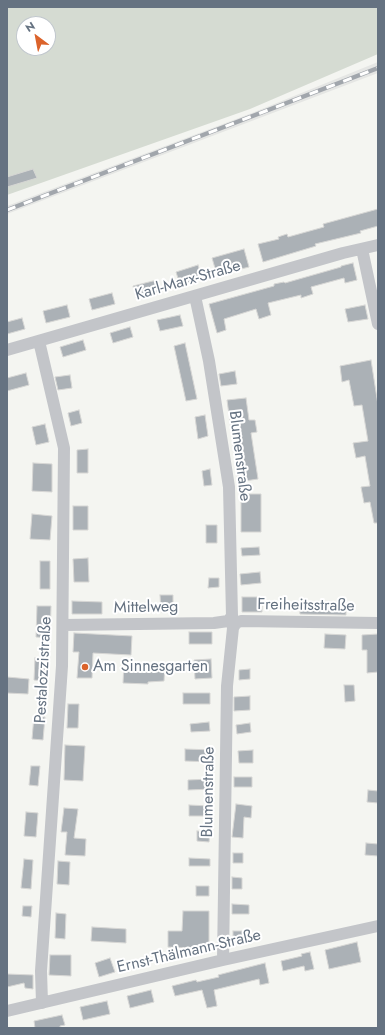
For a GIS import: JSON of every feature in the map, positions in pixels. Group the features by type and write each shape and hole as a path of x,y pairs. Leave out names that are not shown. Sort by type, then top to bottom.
{"street":[{"name":"Karl-Marx-Straße","path":"7,350 378,245"},
{"path":"362,249 378,324"},
{"name":"Blumenstraße","path":"195,296 224,450 229,487 232,634 227,686 223,960"},
{"name":"Pestalozzistraße","path":"39,341 64,448 63,625 61,684 41,972 42,1003"},
{"name":"Freiheitsstraße","path":"232,623 241,621 378,623"},
{"name":"Mittelweg","path":"63,625 232,623"},
{"name":"Ernst-Thälmann-Straße","path":"7,1012 223,960 378,926"}],"shaded area":[{"path":"7,7 378,7 378,54 250,109 7,195"},
{"path":"378,62 378,73 7,214 7,206 252,113"}],"building":[{"path":"33,169 37,178 7,187 7,177"},
{"path":"378,209 378,226 360,231 361,233 315,244 316,246 263,262 258,244 279,239 278,237 287,234 288,237 324,227 323,224"},
{"path":"244,249 249,267 217,275 212,258"},
{"path":"353,263 357,280 345,283 344,278 311,287 313,294 301,298 301,295 268,303 271,315 259,319 256,309 224,319 226,330 217,333 209,304 274,286 274,284 285,283"},
{"path":"198,265 202,278 180,285 176,272"},
{"path":"157,280 160,292 136,298 133,286"},
{"path":"112,293 115,304 92,310 89,299"},
{"path":"67,305 70,317 46,323 43,311"},
{"path":"365,305 368,319 348,322 345,309"},
{"path":"180,315 183,326 160,331 157,320"},
{"path":"22,318 25,329 7,334 7,322"},
{"path":"130,327 133,337 113,343 110,333"},
{"path":"83,340 86,350 63,357 60,347"},
{"path":"185,343 197,399 186,401 174,346"},
{"path":"371,360 378,405 378,523 374,523 370,502 364,503 361,487 370,486 365,456 356,458 353,443 368,441 362,405 354,406 349,380 342,382 340,366"},
{"path":"235,371 237,384 221,386 219,374"},
{"path":"26,373 29,385 7,391 7,378"},
{"path":"70,375 72,388 58,390 55,377"},
{"path":"246,398 249,420 255,420 257,432 251,433 258,479 238,482 227,400"},
{"path":"79,410 82,423 71,426 68,413"},
{"path":"205,415 208,436 198,439 195,417"},
{"path":"45,424 49,442 36,445 32,427"},
{"path":"88,449 88,473 77,473 77,450"},
{"path":"33,463 52,464 52,492 32,491"},
{"path":"210,469 212,485 204,486 202,471"},
{"path":"241,494 261,494 261,532 241,532"},
{"path":"73,506 88,506 88,530 73,530"},
{"path":"32,514 52,516 50,540 30,539"},
{"path":"206,525 217,525 217,543 206,543"},
{"path":"259,547 260,555 242,556 241,548"},
{"path":"88,558 89,582 74,582 73,559"},
{"path":"40,561 50,561 50,589 40,589"},
{"path":"260,572 261,583 241,585 240,574"},
{"path":"209,578 219,578 219,587 208,588"},
{"path":"160,595 173,595 173,612 161,612"},
{"path":"242,597 262,597 262,612 242,612"},
{"path":"72,601 102,602 102,614 72,614"},
{"path":"346,602 346,615 300,614 299,603"},
{"path":"37,606 51,606 50,638 36,637"},
{"path":"189,632 212,632 212,644 189,644"},
{"name":"Am Sinnesgarten","path":"74,633 132,636 131,655 93,653 92,678 77,678 79,652 73,652"},
{"path":"325,634 346,635 345,649 324,648"},
{"path":"378,634 378,672 367,673 367,650 362,650 362,635"},
{"path":"35,658 46,659 44,681 34,680"},
{"path":"211,659 212,678 195,679 194,660"},
{"path":"124,663 165,665 164,681 148,682 148,684 123,683"},
{"path":"250,669 250,679 239,680 239,670"},
{"path":"7,677 29,679 28,694 7,693"},
{"path":"344,685 354,685 355,701 345,702"},
{"path":"183,693 210,693 210,704 183,704"},
{"path":"250,696 250,710 234,711 234,697"},
{"path":"68,704 79,704 78,728 67,728"},
{"path":"34,716 45,717 43,740 32,739"},
{"path":"209,722 210,731 191,732 190,724"},
{"path":"250,723 251,732 237,734 236,725"},
{"path":"65,745 85,746 83,781 64,780"},
{"path":"185,749 213,750 213,762 185,761"},
{"path":"253,750 253,763 239,763 238,751"},
{"path":"31,766 40,766 38,786 29,785"},
{"path":"234,777 252,777 252,787 234,787"},
{"path":"212,779 213,789 188,790 188,780"},
{"path":"368,790 378,791 378,803 367,802"},
{"path":"236,804 252,806 251,818 244,817 243,838 232,837"},
{"path":"189,805 210,806 210,816 189,816"},
{"path":"64,808 78,809 74,838 86,839 85,856 65,855 67,832 61,832"},
{"path":"26,812 38,813 36,837 24,836"},
{"path":"197,831 210,832 209,842 197,841"},
{"path":"366,843 378,844 378,856 365,855"},
{"path":"233,853 243,853 243,863 233,863"},
{"path":"189,858 210,859 210,866 189,866"},
{"path":"24,859 33,860 31,889 21,888"},
{"path":"58,861 70,862 69,885 57,884"},
{"path":"232,877 242,878 242,889 232,889"},
{"path":"196,886 209,886 209,896 196,896"},
{"path":"232,904 249,905 249,914 232,914"},
{"path":"23,906 32,906 31,917 22,916"},
{"path":"183,911 209,911 209,949 168,947 168,931 182,931"},
{"path":"56,913 66,914 65,939 55,938"},
{"path":"92,927 126,929 126,943 91,941"},
{"path":"233,931 248,931 248,942 233,942"},
{"path":"357,942 361,962 329,969 325,950"},
{"path":"310,952 314,969 305,971 304,966 283,971 281,961 302,956 301,954"},
{"path":"50,955 71,955 71,976 49,975"},
{"path":"110,958 115,972 99,977 95,963"},
{"path":"265,963 269,983 260,985 259,979 214,990 217,1006 207,1008 202,990 175,996 172,986 196,980 197,982 219,977 218,975"},
{"path":"7,974 33,975 33,989 25,988 24,983 7,987"},
{"path":"151,990 154,1002 130,1008 127,996"},
{"path":"107,1001 110,1014 83,1020 80,1007"},
{"path":"62,1015 65,1025 60,1026 60,1028 35,1028 34,1021"}],"railway":[{"path":"7,210 378,68"}],"place":[{"name":"Am Sinnesgarten","path":"85,667"}]}
